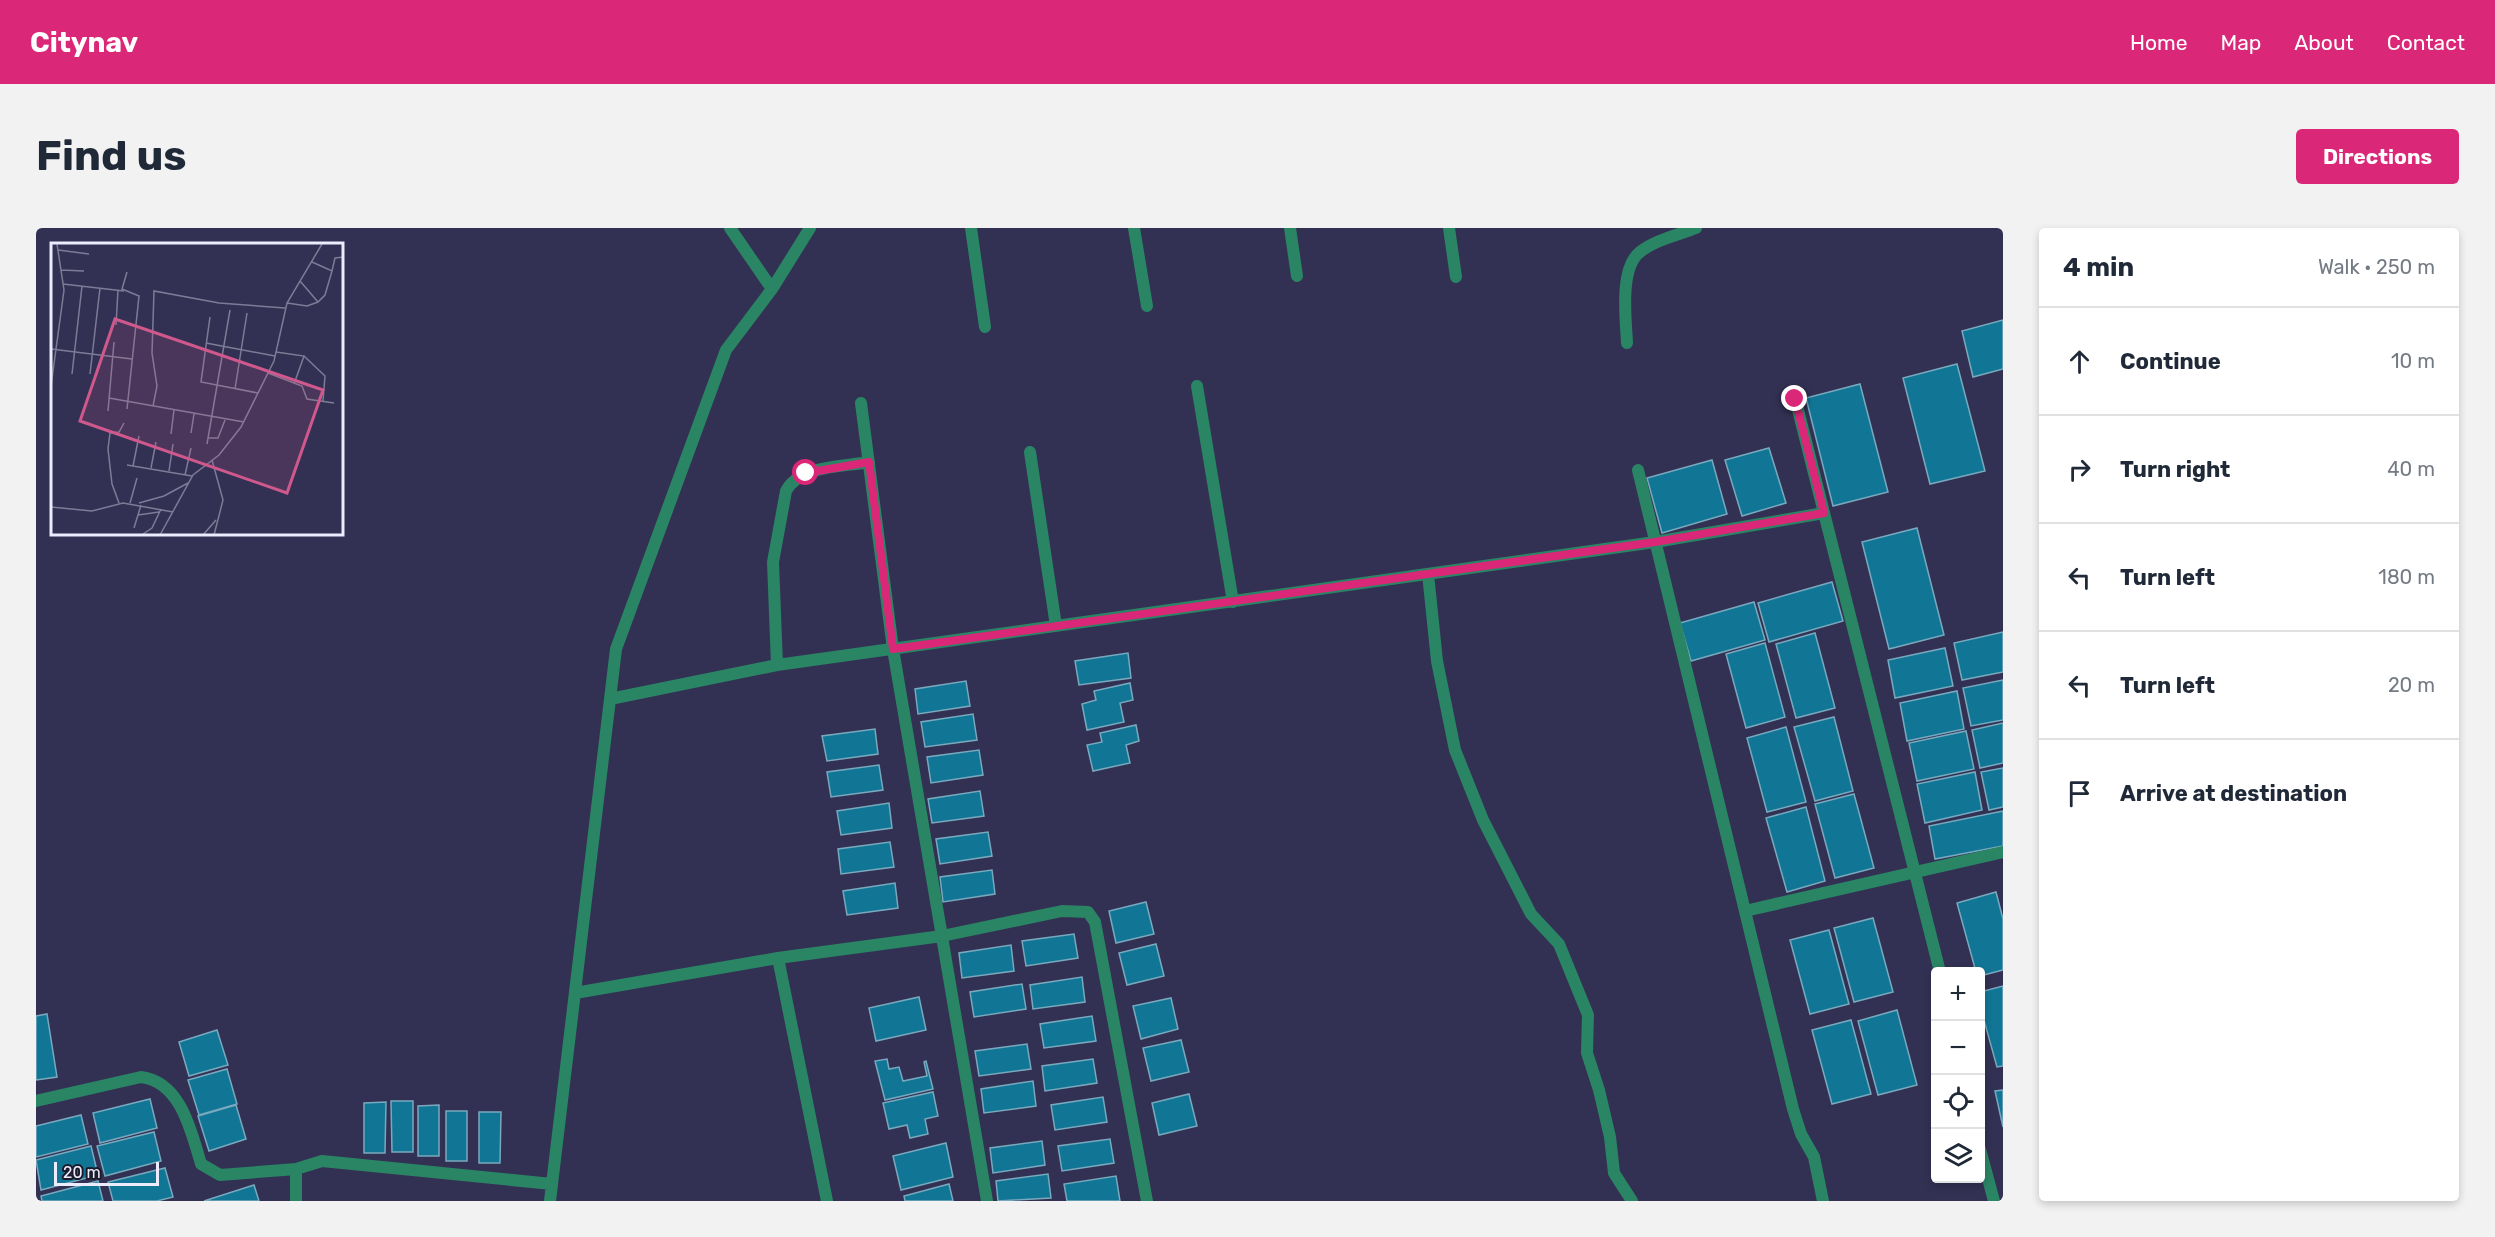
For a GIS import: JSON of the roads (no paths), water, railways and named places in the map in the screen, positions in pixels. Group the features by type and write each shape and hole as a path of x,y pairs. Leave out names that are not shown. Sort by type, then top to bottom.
{"street":[{"path":"730,228 772,289"},
{"path":"550,1201 616,649 726,350 772,289 810,228"},
{"path":"971,228 985,327"},
{"path":"1134,228 1147,306"},
{"path":"1290,228 1298,276"},
{"path":"1449,228 1456,277"},
{"path":"1627,343 1625,290 1628,273 1637,254 1650,245 1696,228"},
{"path":"1197,386 1233,602"},
{"path":"1795,399 1940,967"},
{"path":"861,403 893,649 987,1201"},
{"path":"1030,452 1056,626"},
{"path":"777,665 773,562 786,491 790,483 806,473 869,462"},
{"path":"1638,470 1793,1109 1801,1134 1814,1157 1823,1201"},
{"path":"610,699 777,665 1655,542 1824,513"},
{"path":"1428,574 1437,661 1455,750 1483,820 1532,914 1559,944 1588,1015 1587,1053 1599,1089 1610,1137 1614,1173 1632,1201"},
{"path":"1745,911 2003,852"},
{"path":"575,993 778,958 942,936 1062,911 1088,912 1095,922 1148,1201"},
{"path":"778,958 827,1201"},
{"path":"36,1101 141,1077 153,1079 174,1094 194,1139 201,1164 220,1175 296,1169 322,1161 552,1184"},
{"path":"1985,1168 1994,1201"},
{"path":"296,1169 297,1201"}]}
